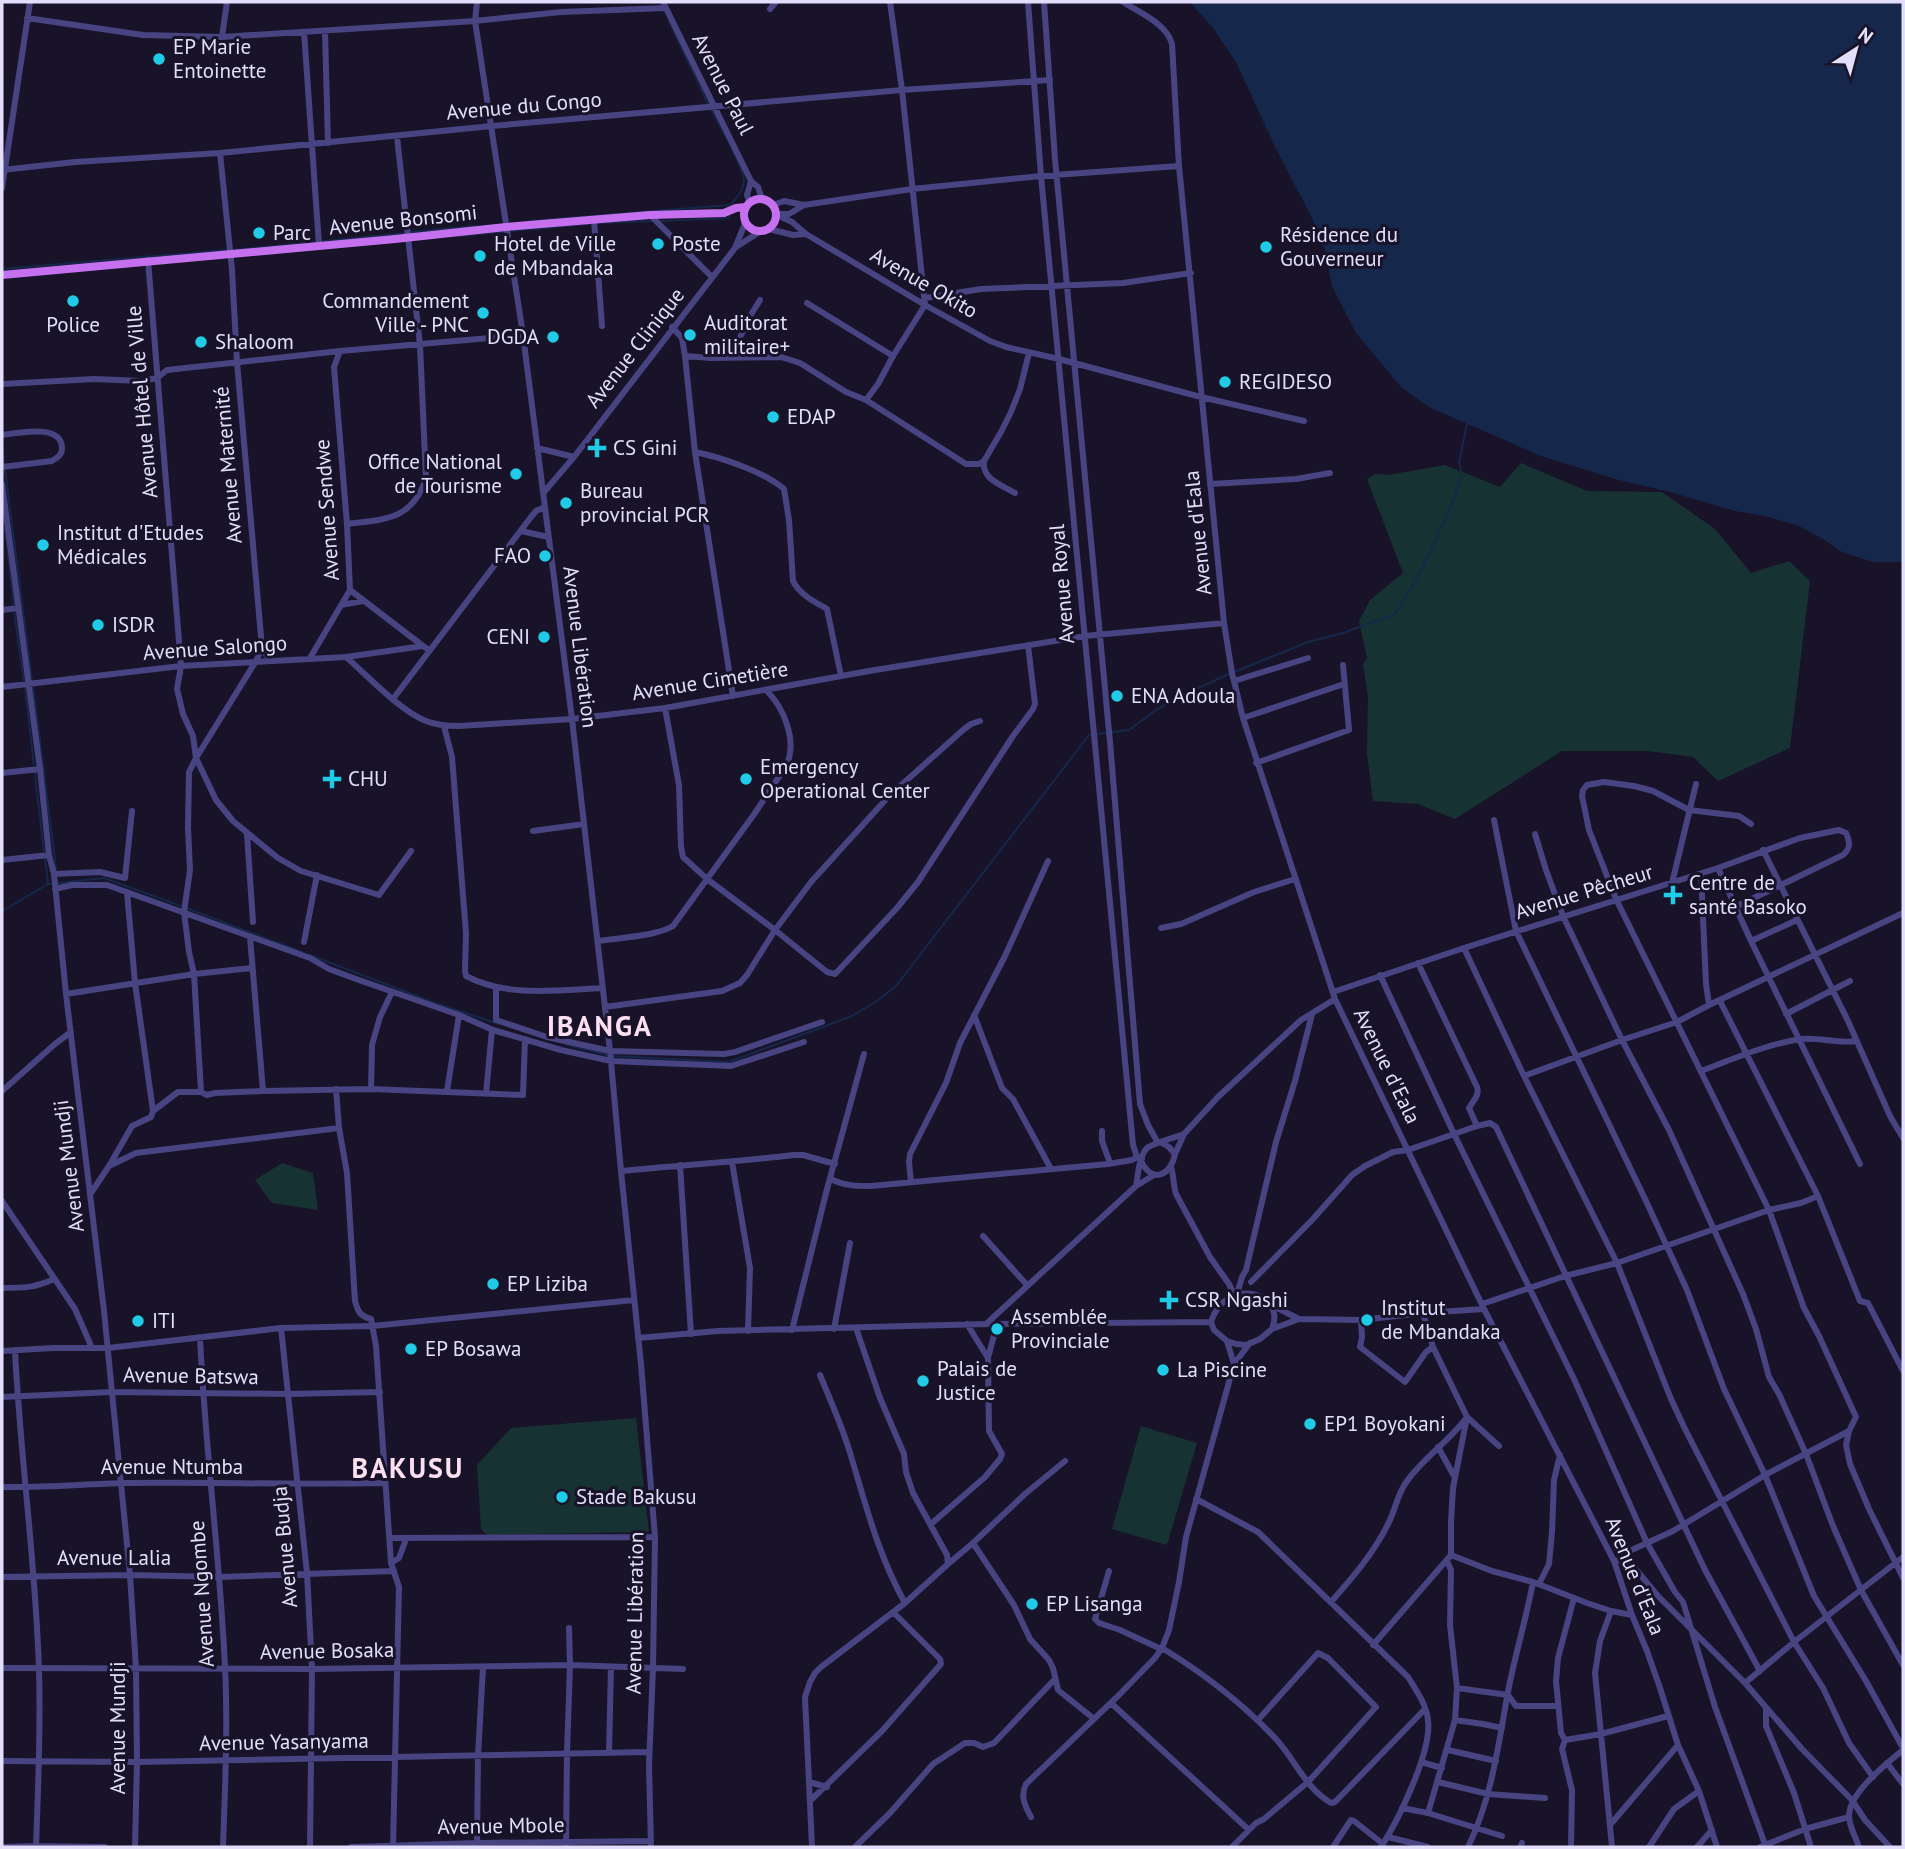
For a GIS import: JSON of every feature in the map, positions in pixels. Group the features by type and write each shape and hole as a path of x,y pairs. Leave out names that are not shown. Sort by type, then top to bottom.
{"main road":[{"path":"762,199 774,205 777,215 773,225 765,230 752,228 745,220 748,205 753,200 762,199"},
{"name":"Avenue Bonsomi","path":"2,275 506,227 650,215 724,213 748,205"},
{"name":"Avenue Bonsomi","path":"724,213 745,220"}],"street":[{"path":"2,188 30,2"},
{"path":"222,37 227,2"},
{"name":"Avenue Libération","path":"477,2 475,21 523,335 572,719 598,941 638,1338 655,1537 649,1752 651,1844"},
{"path":"770,9 776,2"},
{"path":"866,400 878,384 925,301 890,2"},
{"name":"Avenue Royal","path":"1028,2 1041,176 1133,1145 1134,1152 1140,1159"},
{"name":"Avenue Royal","path":"1044,2 1056,175 1110,739 1140,1104 1148,1125 1160,1143"},
{"name":"Avenue d'Eala","path":"1123,2 1161,27 1170,38 1179,166 1224,624 1243,718 1256,762 1334,996 1483,1307 1614,1561 1678,1745 1699,1791 1717,1847"},
{"path":"27,18 143,35 222,37 325,32 664,5"},
{"name":"Avenue Paul","path":"664,5 762,199"},
{"path":"304,32 319,246"},
{"path":"325,32 328,143"},
{"name":"Avenue du Congo","path":"3,169 220,153 902,90 1050,80"},
{"path":"347,524 391,518 402,513 413,505 426,479 420,345 397,137"},
{"name":"Avenue Maternité","path":"220,153 262,648"},
{"path":"774,205 784,201 804,205 912,189 1041,176 1179,166"},
{"name":"Avenue Paul","path":"748,205 747,195 751,181"},
{"path":"777,215 789,214 804,205"},
{"path":"650,215 712,277"},
{"name":"Avenue Okito","path":"777,215 990,341 1029,354 1059,359"},
{"path":"594,220 602,326"},
{"name":"Avenue Clinique","path":"544,492 735,248 745,220"},
{"path":"735,248 765,230"},
{"name":"Avenue Okito","path":"765,230 793,235 806,234"},
{"name":"Avenue Hôtel de Ville","path":"148,260 181,666 177,689 183,714 193,736 196,758"},
{"path":"925,301 981,289 1123,283 1191,274"},
{"path":"731,357 760,300"},
{"path":"807,303 893,356"},
{"path":"672,327 682,338 685,356 695,452 733,696"},
{"path":"2,384 94,379 141,381 157,378 167,370 523,335"},
{"name":"Avenue Sendwe","path":"310,658 350,590 334,367 340,351"},
{"path":"323,353 334,367"},
{"path":"987,476 983,470 984,461 1012,412 1029,354"},
{"path":"685,356 790,359 846,392 866,400 1015,494"},
{"path":"1059,359 1304,421"},
{"path":"2,435 47,431 58,437 62,443 62,451 59,457 52,461 2,467"},
{"path":"537,448 574,457"},
{"path":"695,452 727,459 784,489 793,581 802,593 827,610 841,676"},
{"path":"966,464 973,465 984,461"},
{"path":"1210,484 1296,479 1330,473"},
{"name":"Avenue Mundji","path":"2,484 49,855 54,876 122,1483 136,1668 135,1847"},
{"path":"393,699 426,648 530,517 545,507"},
{"path":"521,531 548,537"},
{"path":"350,590 426,648"},
{"path":"341,605 363,601"},
{"path":"2,610 18,608"},
{"name":"Avenue Cimetière","path":"346,657 393,699 418,717 444,726 572,719 665,708 1085,636 1224,624"},
{"path":"665,708 679,785 681,853 687,862 707,879 827,972 835,974 918,882 1033,709 1035,704 1028,645"},
{"path":"262,648 270,661"},
{"path":"201,1093 194,974 184,912 190,870 189,772 262,648"},
{"name":"Avenue Salongo","path":"2,687 181,666 346,657 426,648"},
{"path":"1234,679 1308,658"},
{"path":"1256,762 1347,731 1350,726 1343,664"},
{"path":"1243,718 1344,684"},
{"path":"778,702 783,688"},
{"path":"598,941 669,929 679,920 755,813 790,758 790,736 778,702 767,691"},
{"path":"605,1007 722,991 735,986 747,975 775,930 811,882 888,796 963,730 980,721"},
{"path":"444,726 452,757 467,933 466,976 512,990 603,988"},
{"path":"196,758 216,800 233,821 278,858 301,871 379,895 411,851"},
{"path":"2,773 40,769"},
{"path":"1751,824 1739,816 1689,810 1634,786 1604,782 1587,785 1583,790 1589,830 1616,899 1769,1210 1804,1308 1856,1417 1846,1446 1850,1464 1903,1578"},
{"path":"1672,883 1696,784"},
{"path":"54,876 100,872 125,878 132,811"},
{"path":"1494,820 1516,931 1687,1290 1724,1389 1765,1475 1814,1596 1867,1681 1903,1749 1852,1800 1849,1817 1859,1847"},
{"path":"533,831 584,824"},
{"name":"Avenue Pêcheur","path":"1184,1135 1227,1089 1301,1020 1334,996 1380,975 1701,874 1809,835 1839,830 1846,833 1850,845 1843,855 1781,884"},
{"path":"247,834 253,922"},
{"path":"1535,834 1563,916 1622,1040 1669,1130 1715,1230 1756,1329 1769,1377 1806,1454 1833,1527 1861,1590 1903,1665"},
{"path":"1763,850 1903,1138"},
{"path":"2,860 49,855"},
{"path":"911,1182 910,1154 946,1083 954,1056 1005,956 1048,861"},
{"path":"1718,868 1751,942 1860,1164"},
{"path":"1701,874 1709,1005"},
{"path":"304,942 317,876"},
{"path":"1161,928 1181,924 1245,895 1295,878"},
{"path":"1735,907 1781,884"},
{"path":"55,888 107,885 310,958 329,969 492,1030 561,1050 731,1066 804,1042"},
{"path":"127,892 135,983 153,1111"},
{"path":"1524,1076 1677,1023 1709,1005 1903,913"},
{"path":"1751,942 1797,920"},
{"path":"250,937 263,1091"},
{"path":"1464,948 1617,1263 1671,1399 1794,1642 1823,1688 1849,1743 1873,1777"},
{"path":"1418,963 1478,1087 1478,1096 1469,1108 1477,1126"},
{"path":"66,994 252,968"},
{"path":"1380,975 1454,1134 1574,1379 1647,1543 1683,1602 1715,1707 1763,1847 1805,1829 1849,1817"},
{"path":"1786,1014 1850,981"},
{"path":"496,987 496,1020 610,1056 724,1054 821,1022"},
{"path":"371,1089 372,1045 380,1017 392,992"},
{"path":"1720,1001 1818,1196 1860,1301 1868,1303 1903,1371"},
{"path":"1312,1014 1276,1142 1246,1270 1235,1294 1219,1307 1211,1322 1214,1330 1227,1340 1241,1345 1250,1343 1272,1329 1299,1319 1361,1320 1483,1307 1565,1276 1617,1263 1769,1210 1818,1196"},
{"path":"974,1015 1002,1088 1013,1099 1051,1169"},
{"path":"447,1091 459,1016"},
{"path":"486,1094 492,1030"},
{"path":"2,1091 71,1032"},
{"path":"1701,1071 1747,1053 1799,1040 1819,1038 1846,1043 1856,1041"},
{"path":"91,1193 132,1126 150,1116 177,1092 207,1095 371,1089 523,1095 525,1039"},
{"path":"792,1330 864,1054"},
{"path":"336,1089 347,1173 355,1301 359,1313 371,1319 380,1392 391,1563 399,1587 393,1846"},
{"path":"1251,1282 1352,1175 1365,1166 1393,1152 1408,1150 1477,1126 1490,1123 1496,1126 1705,1570 1760,1671"},
{"path":"109,1166 136,1153 339,1128"},
{"path":"1102,1131 1102,1141 1110,1163"},
{"path":"1136,1186 1140,1159 1146,1149 1184,1135"},
{"path":"1184,1135 1171,1167 1176,1194 1204,1246 1235,1294"},
{"path":"1160,1143 1175,1154"},
{"path":"621,1171 803,1155 835,1164"},
{"path":"831,1179 856,1186 1140,1159"},
{"path":"1140,1159 1144,1168 1173,1184"},
{"path":"732,1162 750,1268 748,1331"},
{"path":"680,1165 691,1334"},
{"path":"986,1324 1136,1186 1171,1167"},
{"path":"2,1201 75,1309 92,1348"},
{"path":"2,1213 10,1213"},
{"path":"983,1236 1027,1285"},
{"path":"834,1329 850,1243"},
{"path":"1246,1270 1252,1294"},
{"path":"2,1288 37,1286 54,1279"},
{"path":"1235,1294 1252,1294 1299,1319"},
{"path":"2,1351 108,1348 281,1328 372,1326 634,1300"},
{"path":"1271,1306 1275,1317 1272,1329"},
{"path":"1423,1312 1433,1347 1467,1417 1499,1446"},
{"path":"1361,1320 1360,1347 1405,1382 1426,1352 1433,1347"},
{"path":"638,1338 748,1331 967,1324 1211,1322"},
{"path":"967,1324 988,1358"},
{"path":"931,1524 985,1477 1002,1454 989,1432 988,1358 997,1324"},
{"name":"Avenue Budja","path":"281,1328 307,1573 312,1669 310,1847"},
{"path":"856,1328 880,1398 904,1454 906,1472 914,1493 950,1559"},
{"name":"Avenue Ngombe","path":"200,1338 225,1669 223,1847"},
{"path":"1227,1340 1234,1364"},
{"path":"1031,1817 1023,1797 1026,1784 1111,1703 1161,1648 1169,1630 1186,1537 1234,1364 1250,1343"},
{"path":"16,1350 39,1669 36,1846"},
{"path":"820,1375 851,1455 862,1496 890,1576 905,1603"},
{"name":"Avenue Batswa","path":"2,1396 112,1392 380,1392"},
{"path":"1331,1602 1379,1542 1404,1486 1423,1461 1467,1417"},
{"path":"1428,1813 1455,1720 1457,1688 1450,1625 1449,1558 1454,1476 1467,1417"},
{"path":"1614,1561 1620,1560 1623,1554 1673,1531 1765,1475 1849,1431"},
{"path":"1438,1447 1454,1476"},
{"path":"1468,1847 1488,1794 1508,1695 1536,1583 1549,1564 1554,1480 1560,1455"},
{"path":"812,1847 805,1697 815,1673 905,1603 950,1559 973,1543 1065,1461"},
{"name":"Avenue Ntumba","path":"2,1487 122,1483 384,1483"},
{"path":"1196,1499 1258,1532 1408,1677 1425,1709 1428,1735 1424,1754 1388,1837 1382,1846 1351,1820 1333,1847"},
{"path":"390,1538 655,1537"},
{"path":"391,1563 399,1558 406,1539"},
{"path":"973,1543 1014,1605 1030,1639 1049,1660 1058,1690 1093,1718"},
{"path":"1623,1554 1693,1633 1708,1645 1852,1800 1865,1820 1890,1847"},
{"path":"1745,1684 1903,1557"},
{"path":"1449,1558 1536,1583 1611,1611 1632,1615"},
{"path":"1373,1645 1449,1558"},
{"name":"Avenue Lalia","path":"2,1577 130,1574 220,1577 394,1571"},
{"path":"1109,1571 1095,1619 1161,1648 1197,1669 1258,1720 1278,1741 1315,1791 1328,1801 1335,1802 1425,1709"},
{"path":"1571,1847 1572,1790 1562,1749 1565,1740 1561,1733 1556,1682 1558,1658 1574,1598"},
{"path":"1611,1611 1600,1641 1595,1673 1612,1847"},
{"path":"810,1801 882,1731 941,1664 940,1659 893,1612"},
{"path":"566,1845 569,1628"},
{"path":"1233,1847 1256,1823 1308,1782 1376,1707 1328,1658 1318,1653 1258,1720"},
{"name":"Avenue Bosaka","path":"2,1668 312,1669 570,1665 683,1669"},
{"path":"477,1845 483,1667"},
{"path":"609,1753 611,1667"},
{"path":"855,1847 890,1813 933,1764 965,1743 983,1747 995,1743 1054,1680"},
{"path":"1457,1688 1508,1695 1516,1706 1558,1706"},
{"path":"1111,1703 1249,1830"},
{"path":"1766,1708 1766,1726 1794,1793 1811,1847"},
{"path":"1565,1740 1601,1734 1668,1716"},
{"path":"1455,1720 1502,1728"},
{"path":"1610,1825 1678,1745"},
{"path":"1448,1750 1496,1761"},
{"name":"Avenue Yasanyama","path":"2,1761 137,1762 649,1752"},
{"path":"1421,1762 1442,1768"},
{"path":"1887,1763 1903,1784"},
{"path":"809,1782 827,1787"},
{"path":"1438,1782 1488,1794 1545,1798"},
{"path":"1649,1847 1674,1809 1699,1791"},
{"path":"1402,1808 1428,1813 1502,1836"},
{"path":"1698,1847 1712,1830"},
{"path":"1388,1837 1428,1847"},
{"name":"Avenue Mbole","path":"351,1847 651,1844"},
{"path":"2,1847 105,1847"}],"green space":[{"path":"1521,463 1587,491 1662,492 1715,529 1751,573 1789,561 1810,581 1790,748 1718,781 1693,757 1648,751 1562,751 1455,819 1418,804 1373,801 1367,753 1368,696 1363,664 1367,658 1359,621 1370,600 1403,573 1367,479 1376,474 1388,475 1445,465 1500,487"},
{"path":"282,1163 313,1173 318,1210 272,1203 255,1180"},
{"name":"Stade Bakusu","path":"636,1418 649,1532 487,1535 481,1529 477,1465 511,1428"},
{"path":"1141,1426 1197,1443 1167,1545 1112,1529"}],"water":[{"path":"1190,2 1903,2 1903,562 1873,562 1842,552 1799,526 1615,479 1541,456 1429,407 1401,387 1356,333 1332,286 1325,248 1310,214 1276,149 1236,62 1213,28"}],"waterway":[{"path":"669,21 708,104"},
{"path":"529,221 730,205 743,188 743,174 711,109"},
{"path":"658,221 729,218"},
{"path":"459,236 597,223 653,221"},
{"path":"411,232 475,226"},
{"path":"233,250 405,233"},
{"path":"2,269 227,250"},
{"path":"1234,672 1308,642 1343,633 1395,614 1418,577 1451,507 1462,474 1459,463 1467,423"},
{"path":"2,447 32,681"},
{"path":"5,528 14,605"},
{"path":"14,611 24,682"},
{"path":"1096,734 1129,730 1156,710 1229,674"},
{"path":"33,686 56,868"},
{"path":"25,687 44,852"},
{"path":"612,1056 729,1062 852,1016 877,1001 896,986 1091,735"},
{"path":"45,858 48,883"},
{"path":"59,883 104,878 181,906"},
{"path":"2,911 48,884 53,884"},
{"path":"186,908 302,952"},
{"path":"310,955 432,1002 496,1023"},
{"path":"565,1044 607,1055"}],"place":[{"name":"EP Marie Entoinette","path":"159,59"},
{"name":"Parc","path":"259,233"},
{"name":"Poste","path":"658,244"},
{"name":"Résidence du Gouverneur","path":"1266,247"},
{"name":"Hotel de Ville de Mbandaka","path":"480,256"},
{"name":"Police","path":"73,301"},
{"name":"Commandement Ville - PNC","path":"483,313"},
{"name":"Auditorat militaire+","path":"690,335"},
{"name":"DGDA","path":"553,337"},
{"name":"Shaloom","path":"201,342"},
{"name":"REGIDESO","path":"1225,382"},
{"name":"EDAP","path":"773,417"},
{"name":"CS Gini","path":"597,448"},
{"name":"Office National de Tourisme","path":"516,474"},
{"name":"Bureau provincial PCR","path":"566,503"},
{"name":"Institut d'Etudes Médicales","path":"43,545"},
{"name":"FAO","path":"545,556"},
{"name":"ISDR","path":"98,625"},
{"name":"CENI","path":"544,637"},
{"name":"ENA Adoula","path":"1117,696"},
{"name":"CHU","path":"332,779"},
{"name":"Emergency Operational Center","path":"746,779"},
{"name":"Centre de santé Basoko","path":"1673,895"},
{"name":"EP Liziba","path":"493,1284"},
{"name":"CSR Ngashi","path":"1169,1300"},
{"name":"Institut de Mbandaka","path":"1367,1320"},
{"name":"ITI","path":"138,1321"},
{"name":"Assemblée Provinciale","path":"997,1329"},
{"name":"EP Bosawa","path":"411,1349"},
{"name":"La Piscine","path":"1163,1370"},
{"name":"Palais de Justice","path":"923,1381"},
{"name":"EP1 Boyokani","path":"1310,1424"},
{"name":"Stade Bakusu","path":"562,1497"},
{"name":"EP Lisanga","path":"1032,1604"}],"district":[{"name":"IBANGA","path":"600,1026"},
{"name":"BAKUSU","path":"408,1468"}]}
